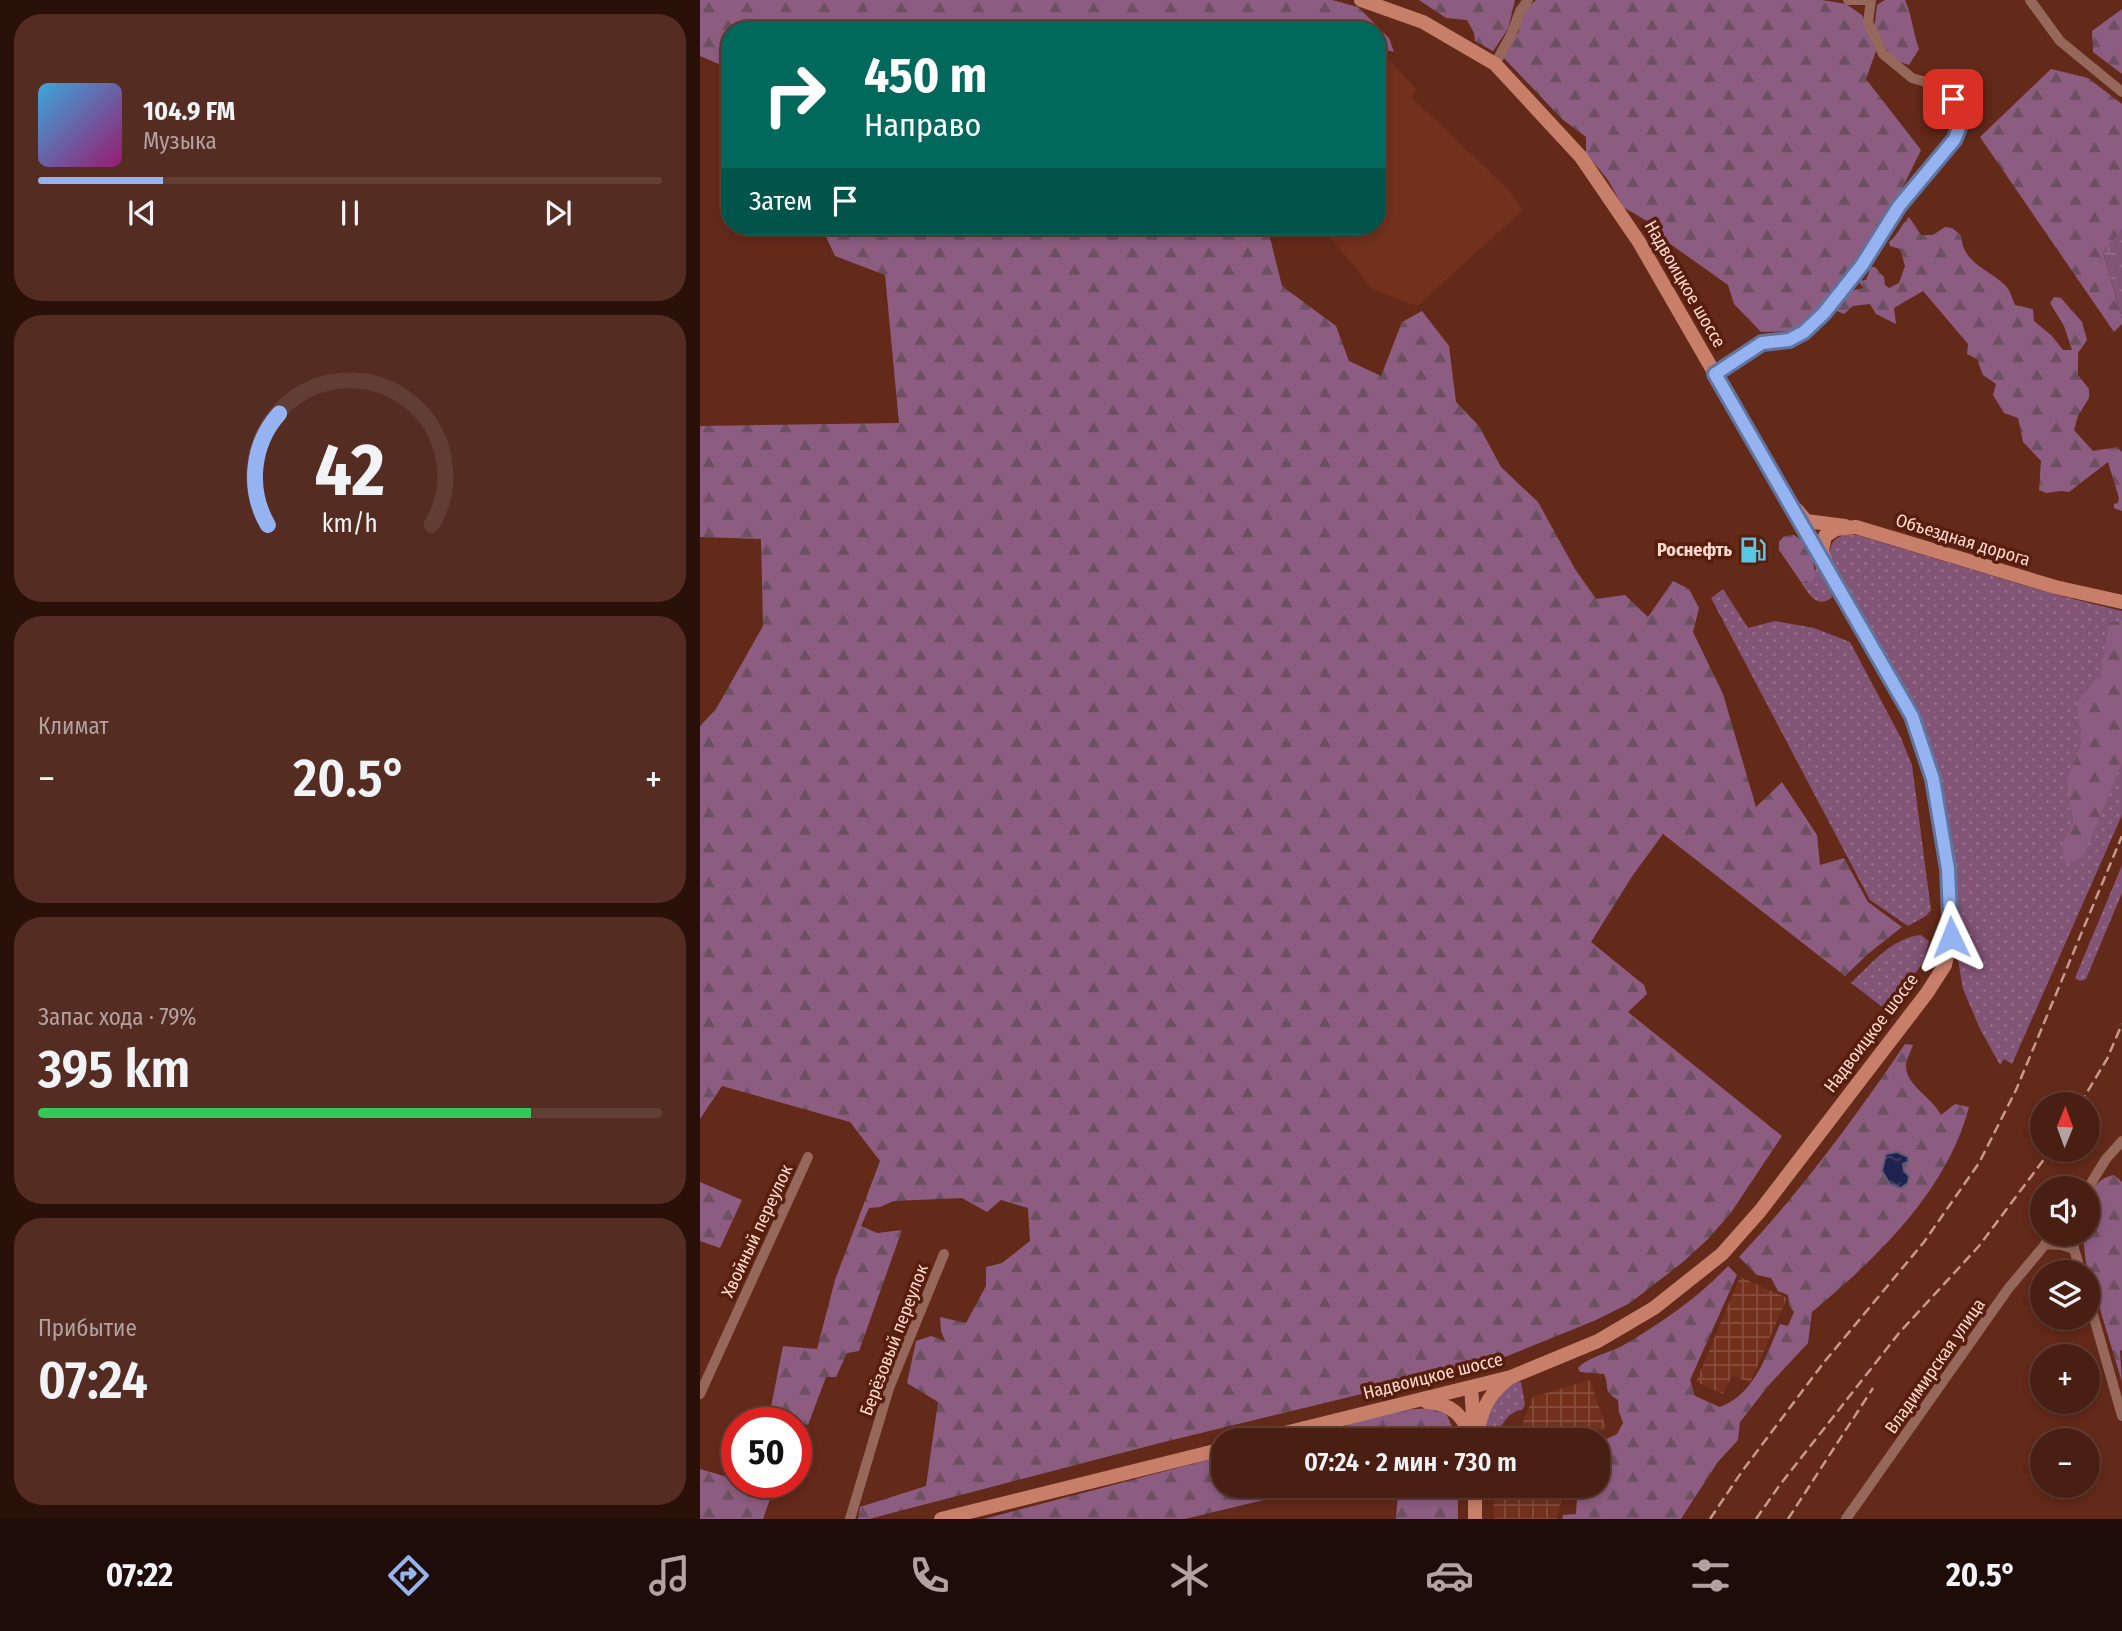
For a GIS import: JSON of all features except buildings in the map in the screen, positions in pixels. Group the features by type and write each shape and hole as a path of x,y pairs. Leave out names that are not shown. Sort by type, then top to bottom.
{"main road":[{"name":"Надвоицкое шоссе","path":"1306,1428 1511,1377 1598,1341 1654,1308 1722,1254 1760,1211 1927,993 1945,965 1951,937 1948,869 1933,779 1912,716 1639,242 1581,157 1496,64 1423,22 1362,0"},
{"name":"Объездная дорога","path":"1783,493 1806,521 1856,527 2055,587 2122,602"},
{"path":"1826,566 1822,550 1825,536 1836,529 1856,527"},
{"path":"1478,1428 1485,1404 1496,1388 1511,1377"},
{"path":"1472,1387 1474,1428"},
{"path":"1404,1404 1433,1402 1450,1407 1461,1416 1468,1428"},
{"path":"941,1519 1211,1452"},
{"path":"1475,1498 1475,1519"}],"street":[{"path":"1496,64 1520,10 1528,0"},
{"path":"1715,374 1762,343 1789,340 1804,332 1824,313 1862,265 1899,206 1948,149 1959,132 1961,115 1946,91 1912,78 1883,54 1868,22 1871,0 1848,0"},
{"path":"2030,0 2060,41 2122,92"},
{"path":"2095,1176 2122,1141"},
{"name":"Хвойный переулок","path":"700,1394 808,1157"},
{"name":"Владимирская улица","path":"1846,1519 2000,1301 2043,1246"},
{"path":"2064,1246 2074,1249 2077,1260"},
{"name":"Берёзовый переулок","path":"850,1519 889,1388 944,1254"},
{"path":"2097,1330 2122,1416"}],"shaded area":[{"path":"1391,61 1417,90 1411,97 1507,188 1523,210 1417,306 1373,290 1328,235 1386,235 1386,66"},
{"path":"1740,1277 1787,1298 1750,1383 1732,1375 1723,1394 1696,1382"},
{"path":"1590,1380 1606,1428 1521,1428 1533,1397"},
{"path":"1493,1498 1561,1498 1557,1519 1494,1519"}],"green space":[{"path":"700,0 1332,0 1358,7 1372,21 721,21 721,65 700,56"},
{"path":"1419,0 1515,0 1508,29 1493,51 1475,41 1467,20 1446,18"},
{"path":"1536,0 1822,0 1846,4 1862,15 1876,51 1866,79 1921,150 1894,205 1876,225 1874,242 1821,307 1794,331 1761,332 1734,304 1728,285 1666,241 1652,224 1623,207 1608,180 1586,153 1586,137 1562,119 1503,57 1509,42 1519,32 1517,22 1522,13"},
{"path":"1885,0 1905,0 1919,49 1909,65 1894,60 1874,31 1877,5"},
{"path":"2122,9 2122,74 2093,52 2092,31"},
{"path":"1386,35 1389,38 1394,52 1386,50"},
{"path":"2051,69 2088,78 2122,104 2122,230 2103,252 2122,319 2122,324 2114,332 1980,137"},
{"path":"1909,217 1921,235 1933,235 1945,227 1952,228 1961,235 1966,253 1971,259 2005,285 2015,305 2033,309 2034,321 2052,336 2063,350 2072,350 2064,326 2050,303 2054,297 2061,298 2082,322 2087,340 2078,353 2078,375 2089,389 2089,398 2078,416 2074,430 2093,451 2117,447 2122,452 2122,511 2114,508 2119,498 2108,462 2069,492 2046,493 2039,490 2041,461 2023,442 2018,418 2004,413 1993,395 1996,384 1983,375 1977,359 1967,354 1968,344 1923,291 1894,308 1896,324 1876,314 1870,304 1853,306 1844,314 1837,311 1835,306 1847,292 1863,288 1859,281 1866,280 1871,267 1875,267 1884,277 1885,285 1889,288 1899,283 1905,266 1900,249 1890,246 1889,242"},
{"path":"2122,230 2122,319 2103,251"},
{"path":"825,235 1269,235 1282,286 1336,326 1349,361 1381,376 1402,322 1422,311 1449,346 1456,402 1479,426 1501,467 1538,502 1575,569 1596,599 1625,595 1648,617 1673,581 1689,589 1699,608 1693,632 1723,694 1756,807 1782,782 1817,835 1820,865 1844,858 1868,902 1902,927 1845,976 1663,834 1633,875 1591,942 1644,985 1647,994 1628,1012 1782,1136 1730,1214 1708,1239 1630,1303 1596,1320 1500,1359 1473,1367 1222,1428 1211,1428 1211,1431 869,1519 858,1519 860,1507 926,1486 938,1402 907,1383 916,1341 931,1336 945,1341 940,1317 966,1323 986,1286 986,1267 1002,1263 1030,1241 1028,1208 1001,1200 987,1212 962,1198 894,1201 869,1208 861,1226 877,1233 902,1230 859,1351 847,1353 836,1377 826,1377 812,1414 812,1407 771,1407 783,1346 817,1349 835,1280 880,1161 850,1122 722,1086 700,1119 700,726 716,709 763,626 761,539 700,537 700,426 899,423 885,275 835,256"},
{"path":"1794,535 1807,547 1812,559 1815,578 1809,583 1801,582 1779,550 1779,542 1784,536"},
{"path":"1844,535 1857,535 2053,594 2122,611 2122,815 2012,1064 2004,1059 2000,1065 1980,1029 1963,989 1957,955 1960,929 1941,793 1924,726 1910,696 1830,560 1832,544"},
{"path":"1814,561 1831,590 1832,597 1827,601 1814,599 1801,582 1809,583 1816,569"},
{"path":"1723,589 1748,628 1775,621 1814,628 1850,642 1901,738 1912,765 1931,910 1926,916 1908,926 1870,900 1711,598"},
{"path":"2122,620 2122,763 2083,857 2065,864 2062,846 2073,822 2067,780 2081,744 2077,702 2101,674 2109,623"},
{"path":"2122,865 2122,893 2086,979 2080,981 2075,978"},
{"path":"1921,935 1929,941 1923,963 1886,1010 1851,983 1892,946"},
{"path":"1905,1044 1913,1045 1906,1066 1910,1080 1941,1115 1955,1104 1969,1107 1959,1138 1927,1195 1884,1246 1812,1312 1808,1343 1769,1385 1740,1422 1738,1440 1717,1463 1681,1519 1562,1519 1563,1515 1576,1514 1577,1498 1610,1498 1610,1437 1617,1434 1623,1423 1618,1400 1608,1391 1604,1374 1580,1372 1578,1368 1593,1358 1622,1346 1665,1319 1704,1289 1728,1266 1737,1275 1690,1380 1695,1396 1720,1407 1742,1393 1758,1372 1780,1324 1788,1326 1794,1312 1789,1305 1788,1295 1778,1291 1771,1278 1757,1275 1739,1257 1784,1206 1866,1100"},
{"path":"2114,1175 2122,1182 2122,1382 2100,1309 2100,1260 2086,1260 2084,1246 2100,1246 2100,1182"},
{"path":"700,1182 742,1200 720,1248 700,1241"},
{"path":"1515,1381 1521,1382 1525,1405 1522,1410 1512,1413 1500,1428 1485,1428 1494,1397"},
{"path":"1431,1408 1445,1411 1453,1428 1332,1428 1402,1410"},
{"path":"1211,1459 1211,1498 1272,1498 1185,1519 984,1519"},
{"path":"700,1469 721,1475 721,1498 770,1498 763,1519 700,1519"},
{"path":"1398,1498 1458,1498 1458,1519 1396,1519"}],"water":[{"path":"1897,1152 1908,1157 1908,1162 1903,1164 1904,1171 1909,1176 1908,1183 1901,1188 1890,1184 1882,1171 1886,1154"}],"railway":[{"path":"1710,1519 1743,1470 1825,1361 1924,1242 1979,1163 2016,1090 2122,836"},
{"path":"2087,1092 2107,1059 2122,1024"},
{"path":"1756,1519 1899,1333 1979,1246 2042,1162"},
{"path":"1788,1519 1873,1388"}],"place":[{"name":"Роснефть","path":"1753,550"}],"route":[{"path":"1951,937 1948,869 1933,779 1912,716 1715,374 1762,343 1789,340 1801,335 1824,313 1862,265 1899,206 1948,149 1959,132 1961,115 1953,99"}]}
